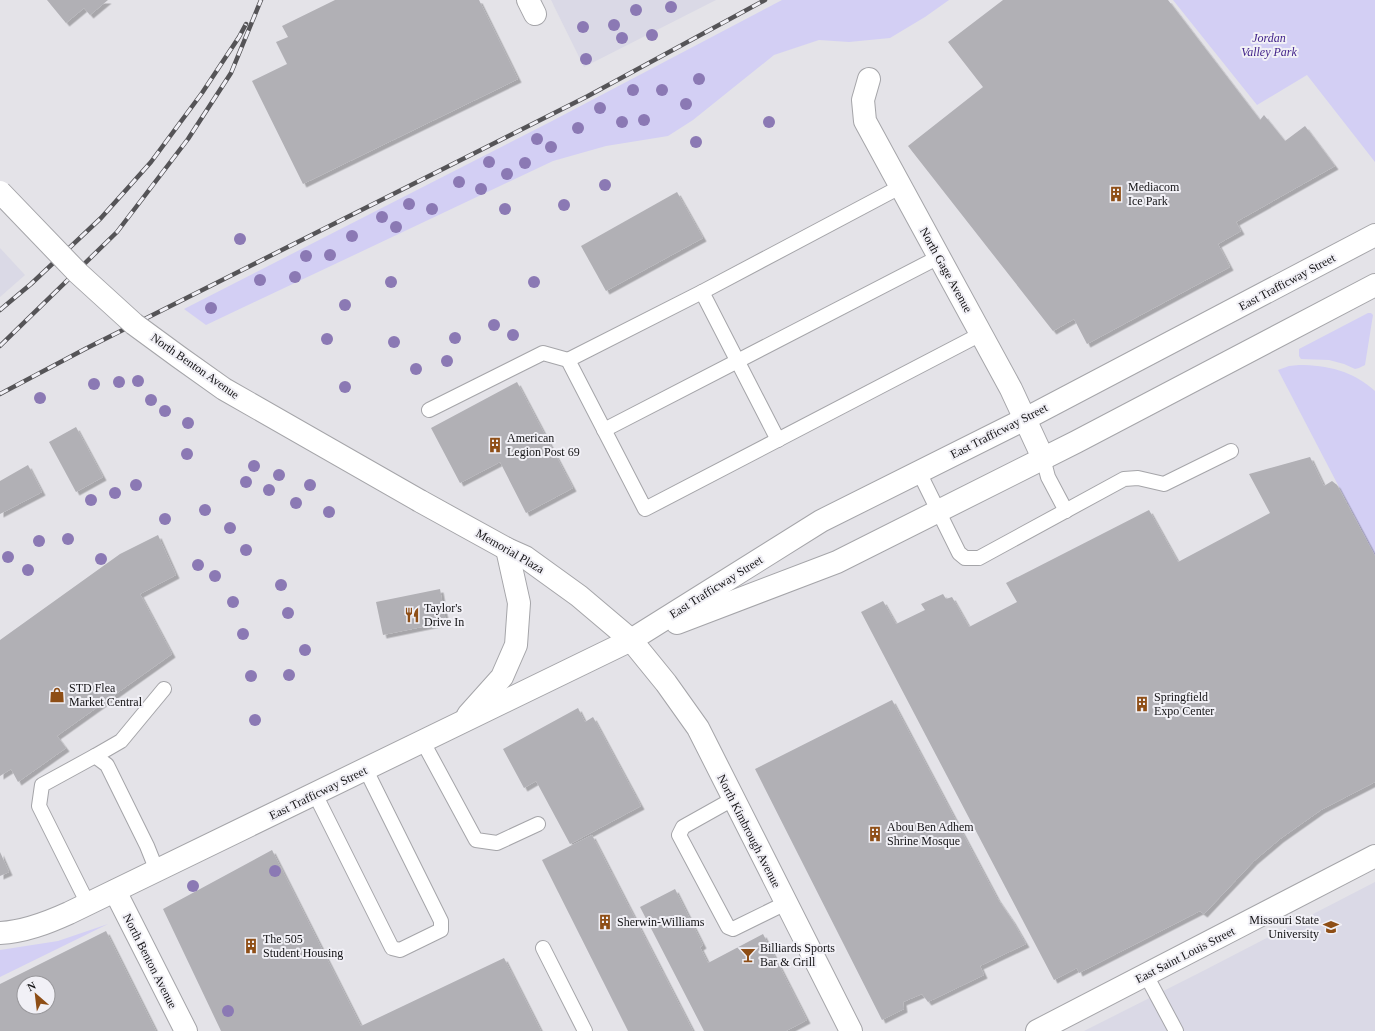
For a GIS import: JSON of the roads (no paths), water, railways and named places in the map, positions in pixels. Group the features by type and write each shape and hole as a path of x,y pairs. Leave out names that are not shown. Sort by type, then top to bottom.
{"main road":[{"name":"North Gage Avenue","path":"868,79 863,100 865,121 1011,389 1043,458"},
{"name":"North Benton Avenue","path":"0,192 78,273 134,324 224,389 420,501"},
{"name":"East Trafficway Street","path":"632,640 821,521 1025,419 1375,235"},
{"name":"East Trafficway Street","path":"0,933 28,929 49,922 88,904 632,640 837,562 1083,439 1375,285"},
{"name":"Memorial Plaza","path":"420,501 507,549 525,557 579,596 632,640"},
{"path":"460,724 502,677 516,645 519,603 507,549"},
{"name":"North Kimbrough Avenue","path":"632,640 683,705 698,728 851,1031"},
{"name":"East Saint Louis Street","path":"1037,1031 1375,856"},
{"name":"North Benton Avenue","path":"115,891 186,1031"}],"lane":[{"path":"429,410 543,353 568,360 702,292 900,187"},
{"path":"604,430 938,257"},
{"path":"702,292 778,440"},
{"path":"568,360 645,509 981,334"},
{"path":"919,472 959,553 965,558 979,558 1124,480 1138,478 1164,484 1231,451"},
{"path":"1043,458 1048,477 1066,511"},
{"path":"88,904 39,806 42,785 121,741 164,689"},
{"path":"423,742 476,840 497,843 538,824"},
{"path":"95,756 107,765 147,846 157,871"},
{"path":"315,794 392,948 400,950 441,930 441,921 366,770"},
{"path":"733,799 683,827 679,835 728,927 733,929 786,903"},
{"path":"543,948 585,1031"},
{"path":"1146,975 1176,1031"}],"railway":[{"path":"0,346 117,232 188,139 231,73 261,0"},
{"path":"0,394 85,349 588,96 765,0"},
{"path":"0,310 31,284 101,218 151,162 202,93 246,24"}],"place":[{"name":"Mediacom Ice Park","path":"1116,194"},
{"name":"American Legion Post 69","path":"495,445"},
{"name":"Taylor's Drive In","path":"412,615"},
{"name":"STD Flea Market Central","path":"57,695"},
{"name":"Springfield Expo Center","path":"1142,704"},
{"name":"Abou Ben Adhem Shrine Mosque","path":"875,834"},
{"name":"Sherwin-Williams","path":"605,922"},
{"name":"Missouri State University","path":"1331,927"},
{"name":"The 505 Student Housing","path":"251,946"},
{"name":"Billiards Sports Bar & Grill","path":"748,955"}],"park label":[{"name":"Jordan Valley Park","path":"1269,45"}]}
